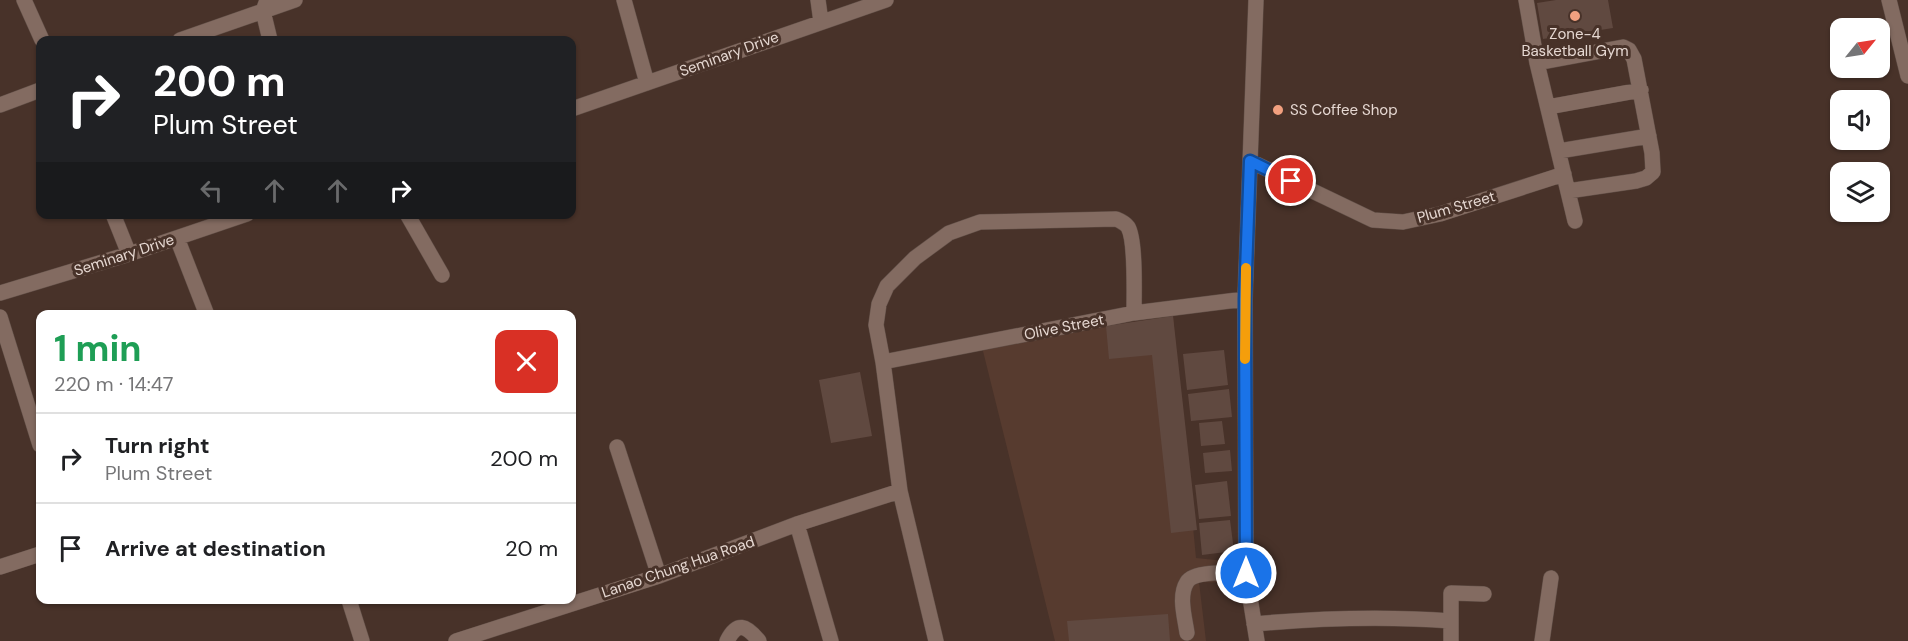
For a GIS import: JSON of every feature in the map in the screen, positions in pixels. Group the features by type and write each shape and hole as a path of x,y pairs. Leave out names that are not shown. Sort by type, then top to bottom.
{"street":[{"path":"24,0 40,36"},
{"path":"190,36 265,6 295,0"},
{"path":"624,0 647,83"},
{"path":"818,0 821,22"},
{"name":"Seminary Drive","path":"576,108 886,0"},
{"path":"1256,0 1245,299 1246,573 1257,641"},
{"path":"1526,0 1537,63 1575,221"},
{"path":"1889,0 1908,76"},
{"path":"265,6 269,36"},
{"path":"1537,63 1623,47 1629,50 1634,59 1649,136 1653,172 1646,178 1568,191"},
{"path":"1548,107 1641,90"},
{"path":"0,105 36,92"},
{"path":"1559,151 1649,136"},
{"name":"Plum Street","path":"1250,161 1373,220 1403,222 1440,214 1564,174"},
{"path":"115,219 129,254"},
{"name":"Seminary Drive","path":"0,293 129,254 233,219"},
{"path":"410,219 442,275"},
{"path":"936,641 900,491 884,362 876,326 879,304 887,286 915,258 949,233 980,222 1116,219 1128,228 1131,241 1134,313"},
{"path":"177,238 205,310"},
{"name":"Olive Street","path":"884,362 1134,313 1245,299"},
{"path":"0,316 36,432"},
{"path":"617,447 659,576"},
{"name":"Lanao Chung Hua Road","path":"576,603 659,576 797,524 900,491"},
{"path":"797,524 831,641"},
{"path":"0,567 36,555"},
{"path":"1187,633 1183,599 1186,582 1206,573 1246,573"},
{"path":"1542,641 1551,578"},
{"path":"1451,641 1451,593 1484,594"},
{"path":"350,604 362,641"},
{"name":"Lanao Chung Hua Road","path":"456,641 572,604"},
{"path":"1254,624 1305,619 1400,617 1451,621"},
{"path":"727,641 734,628 739,627 745,628 759,641"}],"shaded area":[{"path":"1173,316 1196,558 1235,562 1237,583 1199,582 1206,641 1055,641 982,347"}],"building":[{"name":"Zone-4 Basketball Gym","path":"1556,0 1608,0 1613,28 1543,39 1537,3"},
{"path":"1173,316 1197,530 1171,533 1152,355 1109,359 1106,326"},
{"path":"1224,350 1228,385 1187,390 1183,354"},
{"path":"860,372 872,436 831,443 819,380"},
{"path":"1229,389 1232,417 1191,421 1188,394"},
{"path":"1222,421 1225,444 1201,446 1199,423"},
{"path":"1230,450 1232,471 1205,473 1203,453"},
{"path":"1227,481 1231,516 1199,519 1195,485"},
{"path":"1230,520 1234,551 1202,555 1199,523"},
{"path":"1168,614 1170,641 1069,641 1067,621"}],"slow traffic":[{"path":"1245,359 1246,268"}],"place":[{"name":"Zone-4 Basketball Gym","path":"1575,16"},
{"name":"SS Coffee Shop","path":"1278,110"}],"route":[{"path":"1246,573 1245,299 1250,161 1291,181"}]}
